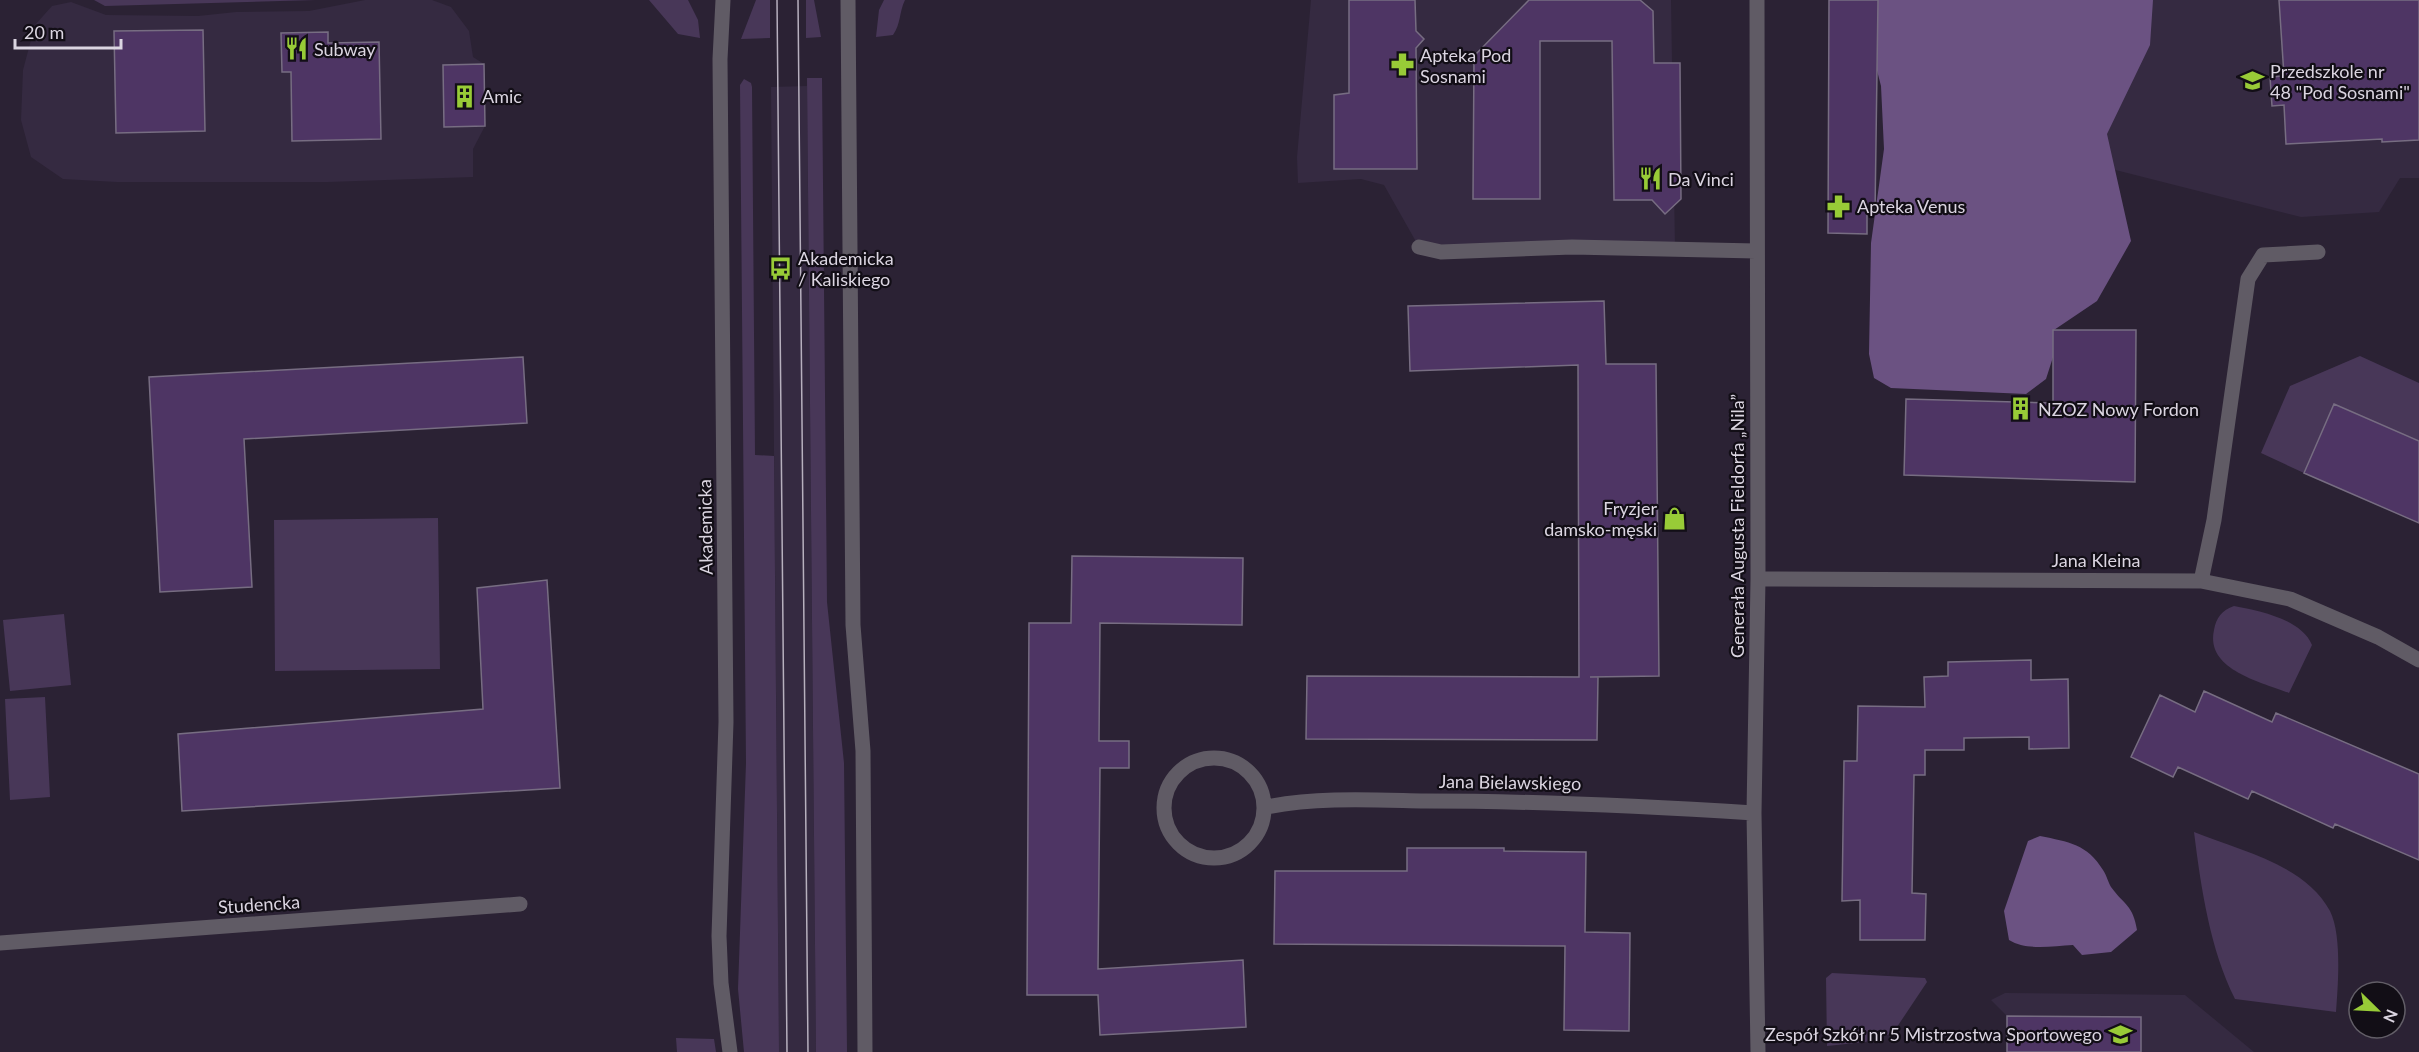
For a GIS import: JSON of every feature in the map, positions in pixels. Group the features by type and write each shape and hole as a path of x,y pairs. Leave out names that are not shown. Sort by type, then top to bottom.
{"street":[{"name":"Akademicka","path":"723,0 720,71 726,722 719,936 721,983 730,1052"},
{"path":"848,0 853,625 863,752 864,1052"},
{"name":"Generała Augusta Fieldorfa „Nila”","path":"1757,0 1758,579 1754,813 1758,1052"},
{"path":"1419,247 1441,252 1572,248 1756,250"},
{"path":"2200,581 2214,520 2248,279 2263,255 2318,252"},
{"name":"Jana Kleina","path":"1758,579 2200,581 2290,599 2378,637 2419,660"},
{"path":"1219,757 1237,762 1252,773 1262,789 1266,807 1262,826 1238,853 1220,859 1202,858 1185,849 1172,836 1165,818 1164,800 1171,782 1183,768 1200,759 1219,757"},
{"name":"Jana Bielawskiego","path":"1266,807 1297,801 1348,799 1575,802 1754,813"},
{"name":"Studencka","path":"0,943 520,904"}],"shaded area":[{"path":"94,0 316,0 105,6"},
{"path":"365,0 432,0 451,7 469,31 473,57 484,64 485,126 473,149 473,177 328,182 117,182 63,179 31,157 21,120 23,70 35,25 52,6 71,2 106,15 198,16 236,12 309,11"},
{"path":"649,0 688,0 698,20 700,38 678,34"},
{"path":"756,0 770,0 770,38 741,39"},
{"path":"806,0 814,0 821,37 806,38"},
{"path":"884,0 905,0 893,35 876,37 879,10"},
{"path":"1311,0 1671,0 1675,248 1419,247 1384,185 1361,179 1298,183 1297,157"},
{"path":"1873,0 2153,0 2150,45 2107,134 2131,241 2097,301 2054,330 2054,354 2046,379 2026,394 1891,388 1874,378 1869,354 1871,243 1884,149 1881,86 1871,47"},
{"name":"Przedszkole nr 48 \"Pod Sosnami\"","path":"2084,0 2419,0 2419,178 2400,178 2379,212 2301,217 2084,162"},
{"path":"807,78 822,78 827,602 844,763 847,1052 816,1052"},
{"path":"744,79 751,83 752,87 755,455 774,456 779,1052 744,1052 738,989 746,763 740,85"},
{"path":"807,86 816,1052 779,1052 771,87"},
{"path":"2360,356 2419,383 2419,441 2334,404 2304,473 2261,453 2290,386"},
{"path":"438,518 440,669 275,671 274,520"},
{"path":"2234,606 2279,618 2307,636 2312,645 2289,693 2251,679 2227,665 2218,655 2214,644 2215,626 2223,612"},
{"path":"64,614 71,685 10,691 3,620"},
{"path":"45,697 50,797 10,800 5,699"},
{"path":"2194,832 2251,853 2288,870 2319,895 2334,921 2338,946 2336,1012 2235,999 2226,980 2213,939 2203,896"},
{"path":"2040,836 2084,849 2097,861 2111,887 2131,910 2137,930 2111,952 2082,955 2073,945 2032,947 2009,940 2004,911 2028,841"},
{"path":"1832,973 1925,978 1927,982 1893,1033 1865,1042 1827,1046 1826,978"},
{"name":"Zespół Szkół nr 5 Mistrzostwa Sportowego","path":"2005,993 2185,995 2254,1052 2007,1052 2007,1016 1991,1000"},
{"path":"676,1038 714,1039 716,1052 677,1052"}],"building":[{"path":"1349,0 1415,0 1416,31 1424,39 1416,48 1417,169 1334,169 1334,95 1349,93"},
{"path":"1529,0 1640,0 1653,11 1654,63 1680,63 1681,199 1665,214 1652,200 1614,200 1612,41 1540,41 1540,199 1473,199 1474,56"},
{"path":"1829,0 1878,0 1875,213 1867,213 1867,234 1828,233"},
{"path":"2279,0 2419,0 2419,140 2382,142 2382,139 2286,144 2284,105 2272,106 2270,77 2284,76"},
{"path":"203,30 205,131 116,133 114,31"},
{"path":"328,32 328,43 379,42 381,139 292,141 291,72 282,72 281,33"},
{"name":"Amic","path":"484,64 485,126 444,127 443,65"},
{"path":"1604,301 1606,364 1656,364 1659,676 1590,677 1598,677 1597,740 1306,739 1307,676 1579,677 1578,365 1410,371 1408,306"},
{"name":"NZOZ Nowy Fordon","path":"2053,330 2136,330 2135,482 1904,475 1906,399 2053,403"},
{"path":"523,357 527,423 244,439 252,587 160,592 149,377"},
{"path":"2334,404 2419,441 2419,523 2304,473"},
{"path":"1072,556 1243,558 1242,625 1100,623 1099,741 1129,741 1129,768 1100,768 1098,969 1243,960 1246,1027 1100,1035 1098,995 1027,995 1029,623 1071,623"},
{"path":"547,580 560,788 182,811 178,734 483,709 477,588"},
{"path":"2031,660 2031,680 2068,679 2069,748 2029,749 2029,737 1964,738 1964,750 1925,750 1925,775 1914,775 1912,893 1926,894 1925,940 1860,940 1860,900 1842,901 1844,761 1857,761 1858,706 1925,707 1924,677 1948,676 1948,662"},
{"path":"2204,691 2272,722 2276,713 2419,774 2419,860 2335,824 2333,828 2252,791 2248,799 2178,767 2173,777 2131,757 2160,695 2195,712"},
{"path":"1407,848 1504,848 1504,851 1586,852 1585,932 1630,933 1629,1031 1564,1030 1565,946 1274,944 1275,871 1407,871"},
{"path":"2007,1016 2141,1017 2141,1052 2007,1052"}],"tram line":[{"path":"777,0 787,1052"},
{"path":"798,0 808,1052"}],"place":[{"name":"Subway","path":"296,49"},
{"name":"Apteka Pod Sosnami","path":"1402,65"},
{"name":"Przedszkole nr 48 \"Pod Sosnami\"","path":"2252,81"},
{"name":"Amic","path":"464,96"},
{"name":"Da Vinci","path":"1650,179"},
{"name":"Apteka Venus","path":"1839,206"},
{"name":"Akademicka / Kaliskiego","path":"780,268"},
{"name":"NZOZ Nowy Fordon","path":"2020,409"},
{"name":"Fryzjer damsko-męski","path":"1675,518"},
{"name":"Zespół Szkół nr 5 Mistrzostwa Sportowego","path":"2120,1034"}]}
